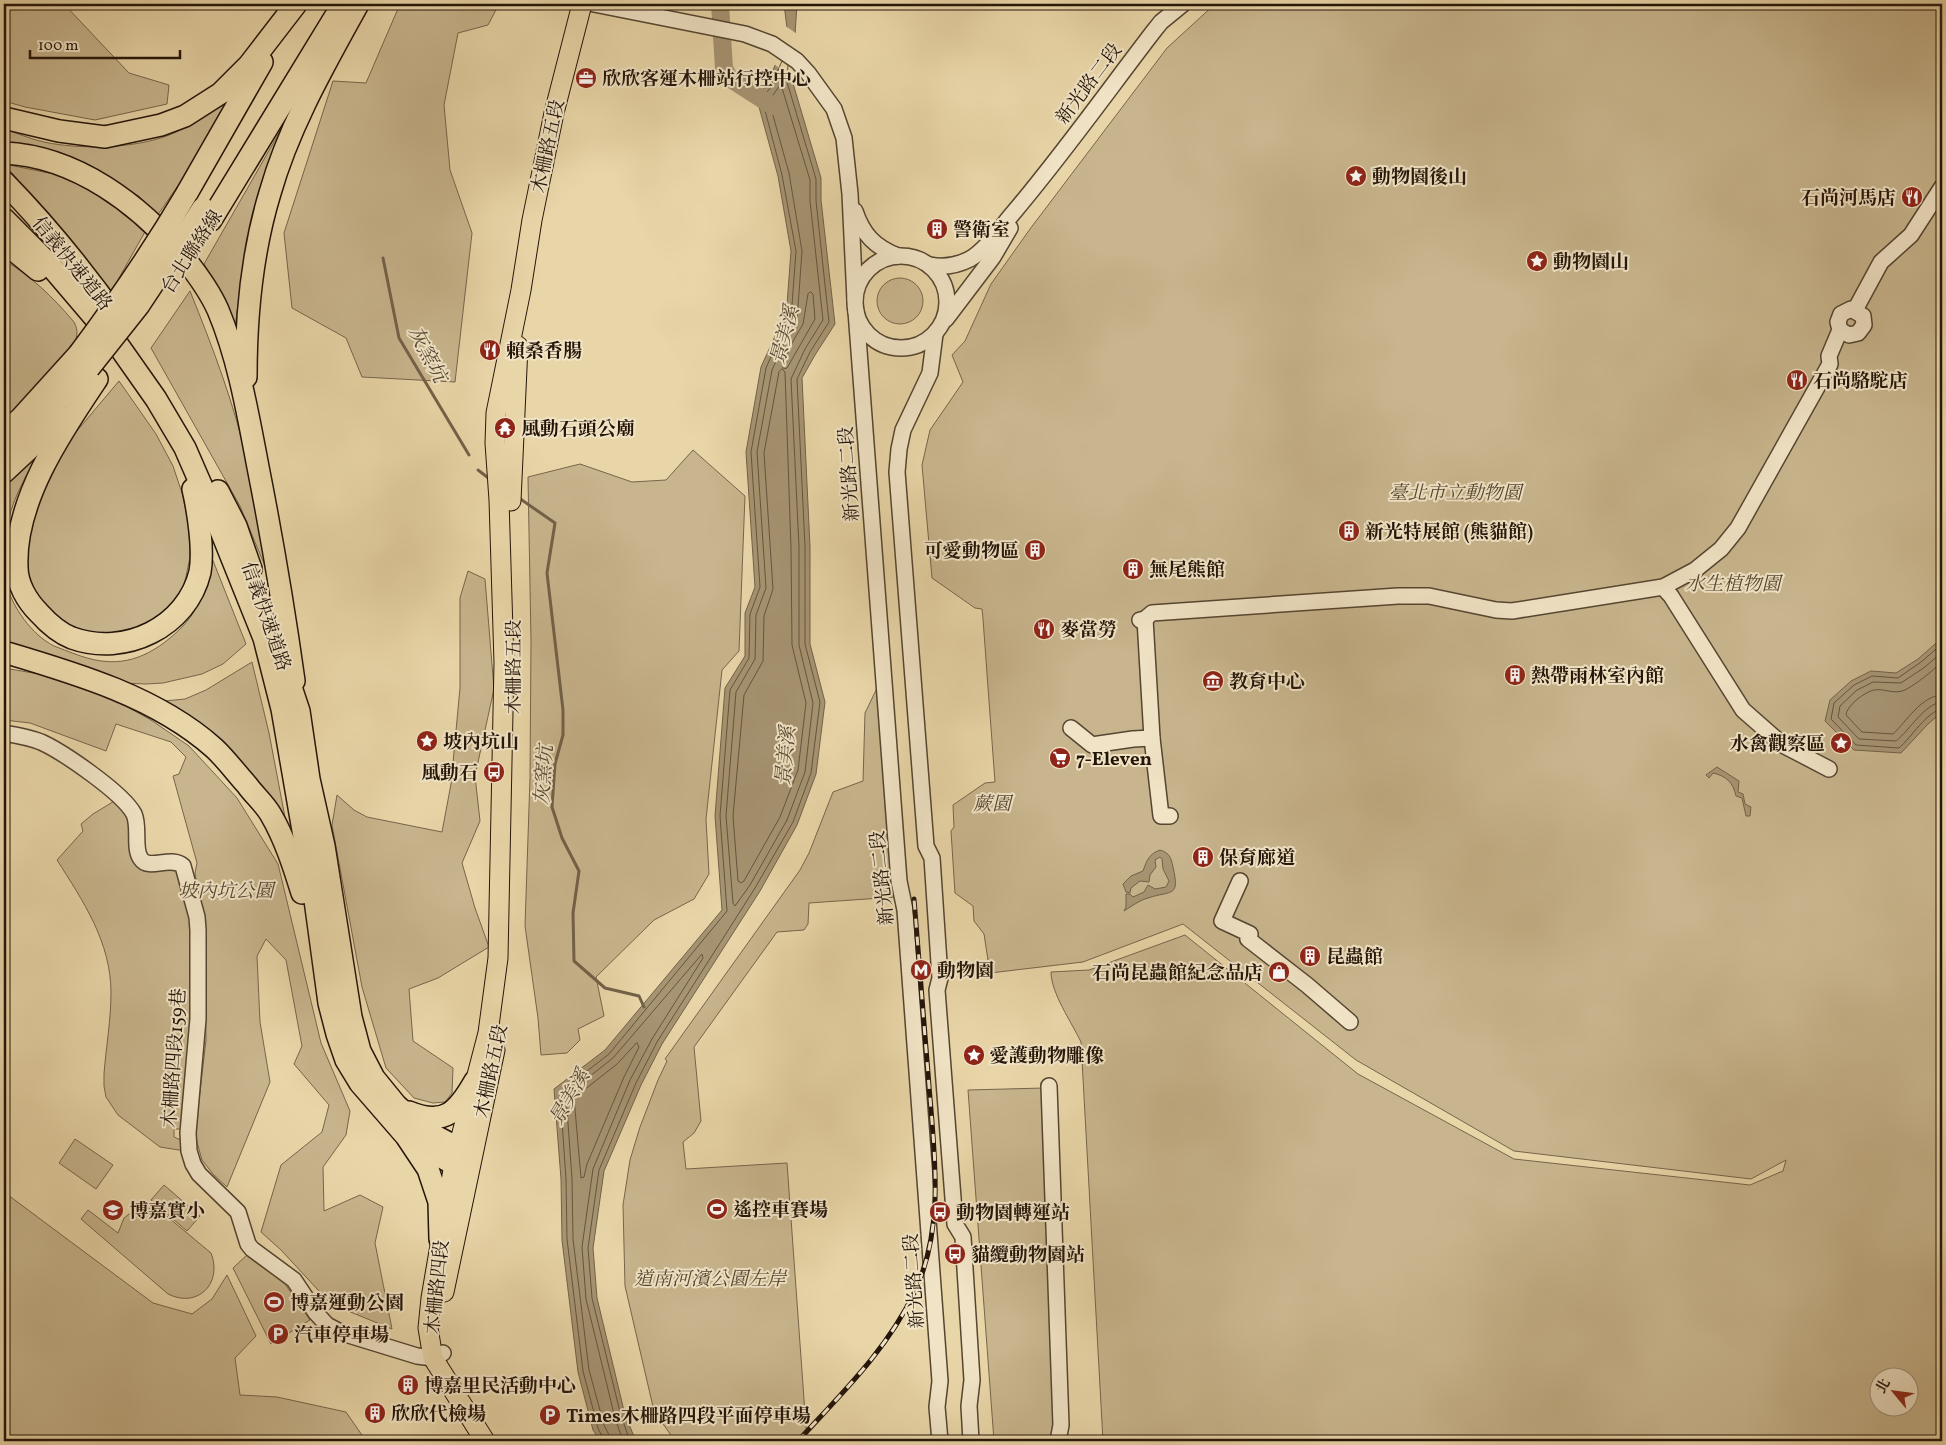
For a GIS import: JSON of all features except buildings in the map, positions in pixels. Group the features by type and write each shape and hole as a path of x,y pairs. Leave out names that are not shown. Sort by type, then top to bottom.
{"highway":[{"name":"台北聯絡線","path":"4,453 28,432 88,367 152,310 179,272 207,214 328,4"},
{"name":"台北聯絡線","path":"207,214 343,4"},
{"path":"246,400 248,313 260,231 270,192 284,152 306,104 358,4"},
{"path":"4,118 59,131 105,137 161,125 186,116 221,93 249,65 295,6"},
{"path":"156,399 190,473 199,513 200,571 182,610 166,625 144,637 119,643 95,643 72,637 50,625 30,605 20,585 16,568 18,543 30,498 88,367 122,297 187,193 295,6"},
{"path":"4,153 45,160 76,172 110,189 135,207 167,237 197,274 218,309 246,400 277,568 299,710"},
{"name":"信義快速道路","path":"4,182 44,225 102,296 140,352 188,429 236,526 299,710 309,779 324,846 355,1034 360,1050 391,1109"},
{"name":"信義快速道路","path":"4,218 49,264 118,345 156,399 185,448 264,638 282,709 329,1003 337,1034 346,1060 360,1083 391,1109"},
{"path":"4,245 16,252 89,311"},
{"name":"台北聯絡線","path":"4,472 62,418 88,367"},
{"path":"4,434 21,418 88,367"},
{"path":"4,652 70,672 110,687 190,729 215,749 270,814 294,867 324,966"},
{"path":"391,1109 424,1118 447,1116 455,1111 464,1100 475,1081"},
{"path":"391,1109 424,1146 461,1158"},
{"path":"391,1109 428,1169 439,1202 440,1239"}],"main road":[{"name":"木柵路五段","path":"461,1158 498,1035 507,959 514,695 510,536 505,472 495,427 498,396 521,290 532,220 554,113 582,4"},
{"name":"木柵路五段","path":"461,1158 475,1081 492,1013 498,958 504,695 505,472 515,406 521,290"},
{"path":"498,396 504,397 515,406"},
{"name":"木柵路四段","path":"461,1158 440,1239 428,1328 438,1355 485,1441"},
{"name":"木柵路四段","path":"461,1158 438,1325 438,1355 498,1441"}],"street":[{"name":"新光路二段","path":"594,4 725,28 772,44 797,61 817,82 834,109 844,138 850,194 856,306 899,881 906,910 930,1229 940,1381 937,1407 940,1441"},
{"name":"新光路二段","path":"930,265 948,267 956,265 971,258 983,248 1031,192 1161,22 1183,4"},
{"path":"1170,816 1161,816 1142,620 1152,613 1398,596 1429,596 1496,610 1512,611 1663,587 1695,570 1721,549 1738,528 1830,364 1829,356 1840,330 1838,322 1841,314 1850,309 1855,310 1882,262 1911,235 1942,187"},
{"name":"新光路二段","path":"971,1441 969,1406 972,1380 963,1237 955,1224 954,1214 937,990 940,978 932,858 926,846 925,837 897,472 903,430 930,373 938,330 993,257 1031,192"},
{"name":"新光路二段","path":"850,194 858,221 869,239 887,252 898,256"},
{"path":"898,256 920,260 930,265 940,278 947,293 947,310 938,330 918,345 899,348 879,343 864,330 856,306 860,284 869,270 882,260 898,256"},
{"path":"1663,587 1671,596 1743,710 1783,745 1829,770"},
{"path":"1072,728 1092,745 1152,738"},
{"name":"木柵路四段159巷","path":"4,733 27,738 54,748 118,797 130,809 136,822 138,854 141,860 146,863 170,862 183,866 197,917 198,930 198,1019 188,1133 189,1151 193,1164 199,1174 238,1212 248,1244 252,1249 294,1280 316,1313 327,1325 342,1333 417,1356 438,1355"},
{"path":"1240,881 1222,921 1250,934 1248,939 1307,985 1350,1022"},
{"path":"1049,1086 1061,1425 1058,1441"}],"green space":[{"path":"4,4 64,4 129,73 169,85 167,104 95,120 25,107 4,101"},
{"path":"400,4 499,4 488,25 458,33 444,105 450,170 472,233 455,382 362,377 346,338 292,308 284,233 333,81 366,83"},
{"name":"臺北市立動物園","path":"1215,4 1942,4 1942,1441 1103,1441 1081,1042 1054,989 1051,972 1089,970 1185,935 1358,1074 1514,1159 1750,1185 1783,1171 1786,1160 1751,1179 1514,1151 1356,1060 1183,924 1083,962 990,973 984,934 974,921 973,906 955,893 951,831 954,827 953,805 985,783 995,782 982,609 975,608 932,578 922,465 930,430 963,382 952,355 965,341 991,284 1030,229 1167,48"},
{"path":"310,79 250,239 234,334 216,284 204,264"},
{"path":"236,91 195,161 157,216 139,196 106,178 4,147 4,129 59,145 93,147 146,142 162,138 184,128"},
{"path":"4,164 64,176 112,201 146,230 110,294 54,221"},
{"path":"4,260 24,273 50,295 74,322 77,332 73,348 4,422"},
{"path":"900,278 913,282 919,288 923,301 919,314 913,320 900,324 887,320 881,314 877,301 881,288 887,282"},
{"path":"190,291 237,421 251,478 267,571 240,506 151,348"},
{"path":"119,381 156,434 173,466 183,496 189,526 190,557 184,586 170,608 148,626 112,638 68,629 49,614 28,580 25,559 36,500 71,438"},
{"path":"693,450 745,496 739,651 722,670 706,819 709,874 694,899 654,920 596,977 604,1016 578,1029 580,1040 567,1053 541,1055 538,1018 525,926 530,778 531,641 528,477 580,464 632,482 666,480"},
{"path":"36,458 11,510 4,546 4,485"},
{"path":"208,548 246,644 223,664 202,674 163,683 121,683 4,645 4,564 6,583 13,601 18,611 38,635 54,646 87,658 111,662 133,659 143,655 165,642 185,624 197,607 201,595"},
{"path":"468,571 485,579 494,689 475,776 480,821 462,863 489,947 438,978 409,989 413,1041 453,1068 452,1093 445,1102 433,1103 414,1098 386,1068 362,987 332,825 337,795 354,810 367,817 442,832 451,784 460,688 460,598"},
{"path":"252,662 269,733 288,833 164,701 185,699 206,690"},
{"name":"坡內坑公園","path":"4,668 39,674 113,699 151,720 189,746 237,798 278,864 321,1043 350,1111 346,1135 323,1167 324,1211 360,1195 383,1207 375,1243 392,1329 331,1304 281,1250 261,1232 281,1165 322,1132 329,1105 294,1064 302,1046 286,960 266,939 257,956 260,1022 270,1082 227,1187 202,1160 195,1135 206,1040 204,927 195,873 197,863 173,776 179,774 186,757 171,742 116,724 106,751 30,723 4,720"},
{"name":"道南河濱公園左岸","path":"879,684 896,897 809,903 808,924 804,930 777,932 694,1047 701,1121 694,1133 683,1142 686,1169 787,1163 807,1441 675,1441 654,1411 625,1286 623,1205 630,1160 640,1127 667,1061 665,1059 800,870 809,853 833,792 863,781 865,713"},
{"path":"116,800 126,814 131,826 134,856 174,866 179,870 193,926 190,963 194,987 182,1126 181,1129 174,1129 174,1137 183,1141 185,1151 160,1147 118,1115 106,1097 104,1074 111,993 110,974 101,939 94,923 57,860 83,831 81,824"},
{"path":"1044,1088 1056,1419 1051,1441 994,1441 968,1090"},
{"path":"75,1139 113,1165 96,1189 59,1163"},
{"path":"164,1185 200,1216 187,1231 151,1200"},
{"path":"4,1192 153,1303 192,1314 212,1299 227,1275 256,1336 235,1358 240,1395 277,1397 346,1412 366,1441 4,1441"},
{"path":"138,1207 156,1209 163,1213 211,1253 214,1274 211,1283 198,1296 179,1298 168,1294 81,1219 88,1210 118,1233 124,1218"},
{"name":"博嘉運動公園","path":"248,1254 285,1284 310,1320 271,1344 233,1268"}],"water":[{"name":"景美溪","path":"784,4 797,4 792,80 821,178 821,200 835,324 802,378 810,547 810,644 825,702 816,774 797,825 760,891 662,1044 641,1085 604,1171 593,1248 597,1298 625,1415 636,1441 600,1441 593,1430 578,1372 562,1240 561,1179 554,1089 605,1050 722,910 715,816 725,688 745,656 745,613 755,587 746,452 761,367 776,334 786,318 791,251 778,176 756,96 766,86 788,36"},
{"path":"1942,638 1942,712 1901,753 1854,750 1825,721 1830,700 1851,681 1871,671 1896,673 1918,659"},
{"path":"1717,767 1739,781 1738,792 1743,794 1745,804 1751,807 1750,816 1746,816 1742,798 1736,796 1728,780 1713,773 1709,778 1706,775"},
{"path":"1160,850 1171,858 1175,877 1174,888 1168,893 1142,900 1124,911 1126,907 1126,894 1130,894 1133,897 1144,892 1148,885 1155,889 1166,887 1169,881 1160,857 1155,860 1156,867 1150,875 1149,882 1140,881 1131,888 1130,893 1126,892 1123,884 1131,876 1143,871 1153,853"}],"pier":[{"path":"784,25 797,34 795,82 773,63 785,35"}],"waterway":[{"path":"720,4 724,68 729,78 773,106"},
{"name":"灰窯坑","path":"383,258 399,338 469,455"},
{"name":"灰窯坑","path":"478,470 491,480"},
{"name":"灰窯坑","path":"519,498 555,523 547,573 563,710 563,735 555,764 552,807 562,838 579,871 573,913 574,961 605,988 639,996 644,1007"}],"railway":[{"path":"798,1441 862,1371 890,1334 914,1293 924,1267 931,1240 934,1212 934,1156 914,899"}],"place":[{"name":"欣欣客運木柵站行控中心","path":"586,78"},
{"name":"動物園後山","path":"1356,176"},
{"name":"石尚河馬店","path":"1912,197"},
{"name":"警衛室","path":"937,229"},
{"name":"動物園山","path":"1537,261"},
{"name":"賴桑香腸","path":"490,350"},
{"name":"石尚駱駝店","path":"1797,380"},
{"name":"風動石頭公廟","path":"505,428"},
{"name":"新光特展館 (熊貓館)","path":"1349,531"},
{"name":"可愛動物區","path":"1035,550"},
{"name":"無尾熊館","path":"1133,569"},
{"name":"麥當勞","path":"1044,629"},
{"name":"熱帶雨林室內館","path":"1515,675"},
{"name":"教育中心","path":"1213,681"},
{"name":"坡內坑山","path":"427,741"},
{"name":"水禽觀察區","path":"1841,743"},
{"name":"7-Eleven","path":"1060,758"},
{"name":"風動石","path":"494,772"},
{"name":"保育廊道","path":"1203,857"},
{"name":"昆蟲館","path":"1310,956"},
{"name":"動物園","path":"921,970"},
{"name":"石尚昆蟲館紀念品店","path":"1279,972"},
{"name":"愛護動物雕像","path":"974,1055"},
{"name":"遙控車賽場","path":"717,1209"},
{"name":"博嘉實小","path":"113,1210"},
{"name":"動物園轉運站","path":"940,1212"},
{"name":"貓纜動物園站","path":"955,1254"},
{"name":"博嘉運動公園","path":"274,1302"},
{"name":"汽車停車場","path":"278,1334"},
{"name":"博嘉里民活動中心","path":"408,1385"},
{"name":"欣欣代檢場","path":"375,1413"},
{"name":"Times木柵路四段平面停車場","path":"550,1415"}],"park label":[{"name":"水生植物園","path":"1733,583"},
{"name":"蕨園","path":"992,803"}]}
